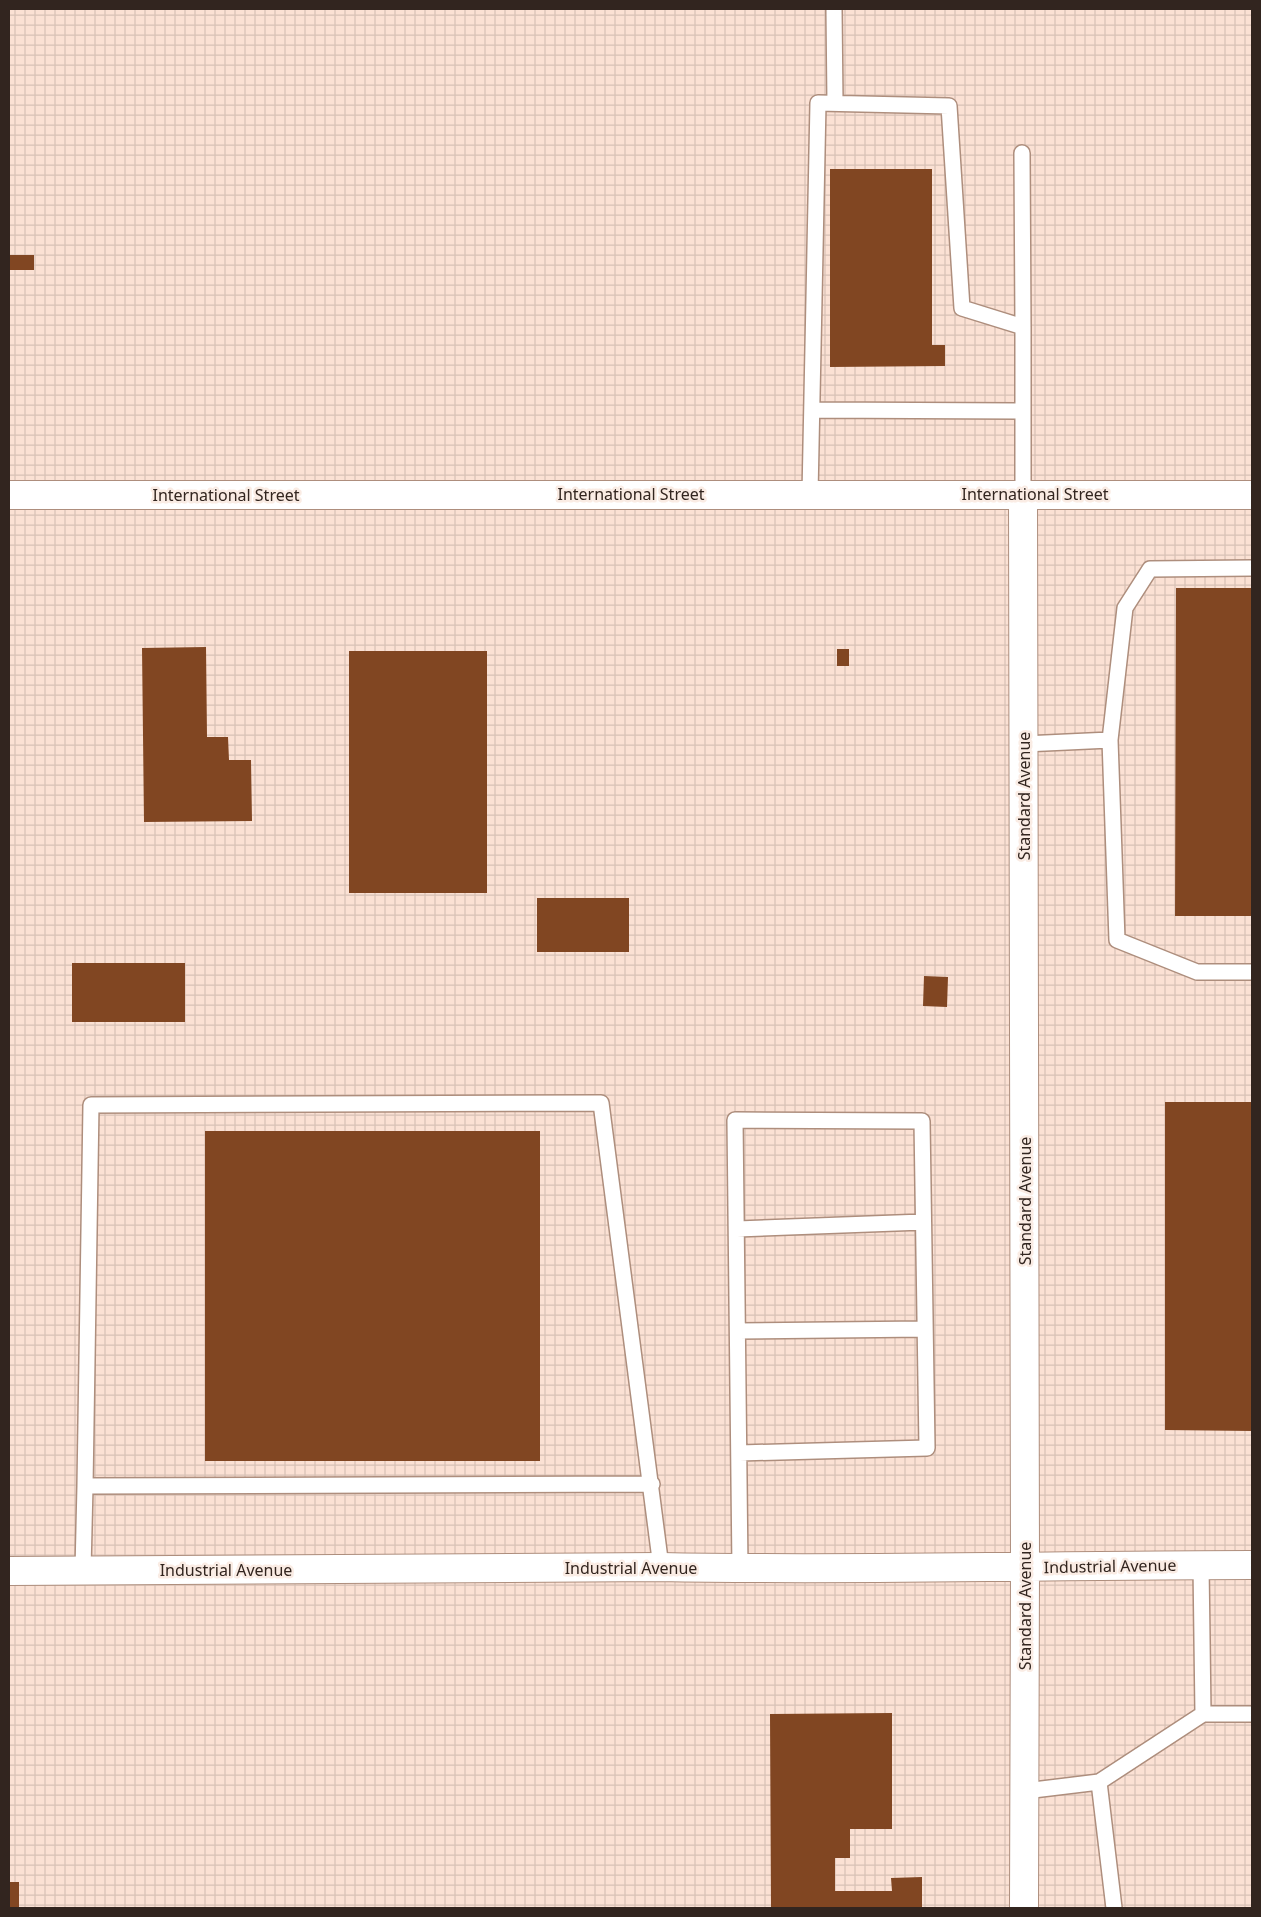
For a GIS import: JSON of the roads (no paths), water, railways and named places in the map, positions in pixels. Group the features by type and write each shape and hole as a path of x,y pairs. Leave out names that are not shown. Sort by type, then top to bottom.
{"street":[{"name":"Standard Avenue","path":"1024,494 1024,1908"},
{"name":"International Street","path":"9,495 1252,495"},
{"name":"Industrial Avenue","path":"9,1570 661,1567 740,1569 1025,1568 1252,1565"}],"lane":[{"path":"834,9 835,103"},
{"path":"810,494 818,103 949,106 962,308 1024,326"},
{"path":"1022,153 1024,494"},
{"path":"812,410 1024,411"},
{"path":"1252,568 1150,569 1125,608 1110,740 1117,940 1197,972 1252,972"},
{"path":"1024,744 1110,740"},
{"path":"83,1570 91,1105 602,1103 652,1484 661,1567"},
{"path":"740,1453 927,1448 922,1121 735,1120 740,1569"},
{"path":"737,1229 923,1222"},
{"path":"738,1331 924,1329"},
{"path":"85,1486 652,1484"},
{"path":"1201,1565 1203,1714"},
{"path":"1025,1790 1098,1782 1203,1714 1252,1714"},
{"path":"1098,1782 1114,1908"}]}
